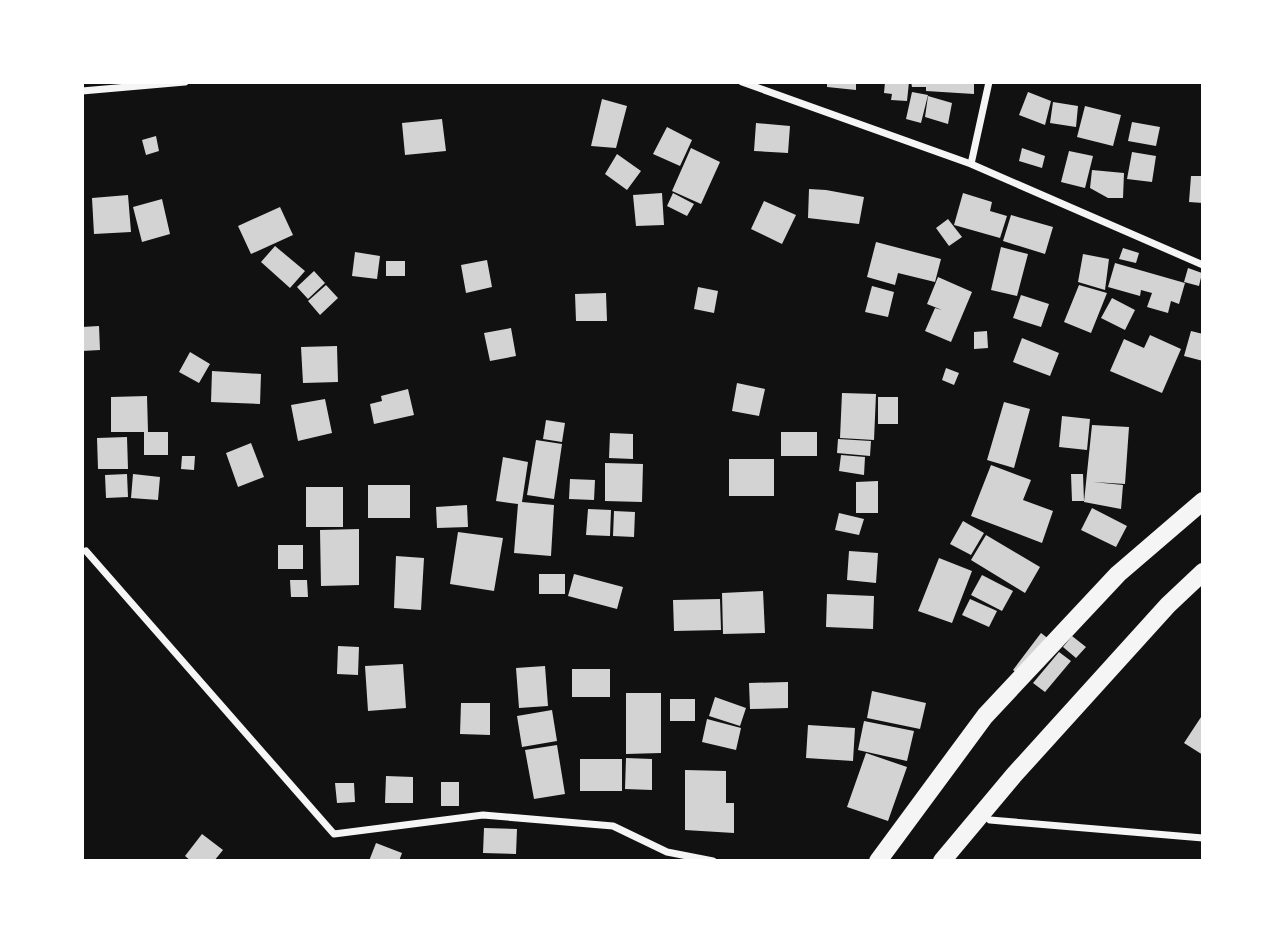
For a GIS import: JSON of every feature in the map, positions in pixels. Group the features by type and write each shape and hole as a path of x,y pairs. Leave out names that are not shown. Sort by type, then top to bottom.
{"main road":[{"path":"878,861 985,716 1118,575 1203,501"},
{"path":"942,861 1023,765 1168,605 1203,572"}],"street":[{"path":"82,91 185,82"},
{"path":"742,82 971,164 1203,265"},
{"path":"971,164 989,82"},
{"path":"86,551 334,834 483,815 613,826 667,852 713,861"},
{"path":"990,820 1203,838"}],"building":[{"path":"827,82 856,82 856,90 827,87"},
{"path":"885,82 909,82 907,101 891,100 892,94 884,93"},
{"path":"911,82 974,82 974,94 926,91 926,87 912,87"},
{"path":"912,92 928,95 921,123 906,119"},
{"path":"1028,92 1051,101 1045,125 1019,115"},
{"path":"928,96 952,103 948,124 925,117"},
{"path":"602,99 627,106 616,148 591,146"},
{"path":"1053,102 1078,106 1076,127 1050,123"},
{"path":"1085,106 1121,115 1113,146 1077,137"},
{"path":"442,119 446,151 405,155 402,123"},
{"path":"1132,122 1160,127 1156,146 1128,141"},
{"path":"756,123 790,126 788,153 754,151"},
{"path":"667,127 692,140 680,166 653,154"},
{"path":"156,136 159,151 146,155 142,140"},
{"path":"691,148 720,162 701,204 672,191"},
{"path":"1022,148 1045,156 1042,168 1019,161"},
{"path":"1069,151 1093,156 1085,188 1061,182"},
{"path":"1132,152 1156,156 1152,182 1127,179"},
{"path":"617,154 641,171 627,190 605,174"},
{"path":"1092,170 1124,173 1123,198 1108,198 1090,188"},
{"path":"1191,176 1203,176 1203,203 1189,202"},
{"path":"809,189 864,197 859,224 808,218"},
{"path":"662,193 664,225 636,226 633,195"},
{"path":"673,193 694,204 687,216 667,206"},
{"path":"963,193 992,202 990,211 1007,216 1000,238 954,225"},
{"path":"128,195 131,232 94,234 92,198"},
{"path":"162,199 170,234 142,242 133,207"},
{"path":"764,201 796,215 782,244 751,229"},
{"path":"280,207 293,235 251,254 238,226"},
{"path":"1011,215 1053,227 1045,254 1003,241"},
{"path":"948,219 962,237 949,246 936,228"},
{"path":"876,242 941,259 935,282 898,273 895,285 867,277"},
{"path":"275,246 305,271 290,288 261,262"},
{"path":"1001,247 1028,254 1017,296 991,290"},
{"path":"1123,248 1139,253 1136,263 1119,259"},
{"path":"355,252 380,256 377,279 352,276"},
{"path":"1083,254 1109,259 1105,290 1078,282"},
{"path":"487,260 492,287 466,293 461,265"},
{"path":"386,261 405,261 405,276 386,276"},
{"path":"1115,263 1185,283 1179,304 1171,301 1168,313 1147,307 1152,293 1141,290 1140,296 1108,287"},
{"path":"1188,268 1202,273 1199,286 1184,282"},
{"path":"314,271 325,283 308,299 297,287"},
{"path":"938,277 972,292 951,342 925,331 935,308 942,310 927,304"},
{"path":"326,285 338,298 320,315 308,301"},
{"path":"1079,285 1107,293 1091,333 1064,322"},
{"path":"872,286 894,292 888,317 865,312"},
{"path":"698,287 718,291 714,313 694,309"},
{"path":"606,293 607,321 576,321 575,294"},
{"path":"1021,295 1049,304 1041,327 1013,318"},
{"path":"1112,298 1135,310 1125,330 1101,318"},
{"path":"99,326 100,350 82,351 82,327"},
{"path":"511,328 516,356 490,361 484,333"},
{"path":"987,331 988,348 974,349 974,332"},
{"path":"1191,331 1203,334 1203,361 1184,356"},
{"path":"1150,335 1181,349 1162,393 1110,371 1124,339 1144,348"},
{"path":"1022,338 1059,353 1050,376 1013,362"},
{"path":"337,346 338,382 303,383 301,347"},
{"path":"190,352 210,364 199,383 179,372"},
{"path":"946,368 959,373 954,385 942,380"},
{"path":"212,371 261,374 260,404 211,402"},
{"path":"737,383 765,389 759,416 732,411"},
{"path":"408,389 414,415 374,424 370,404 382,401 381,396"},
{"path":"842,393 876,394 874,440 840,438"},
{"path":"147,396 148,432 168,432 168,455 144,455 144,432 111,432 111,397"},
{"path":"878,397 898,397 898,424 878,424"},
{"path":"325,399 332,433 298,441 291,405"},
{"path":"1004,402 1030,409 1014,468 987,460"},
{"path":"1062,416 1090,419 1087,450 1059,447"},
{"path":"546,420 565,423 562,442 543,439"},
{"path":"1092,425 1129,427 1125,484 1093,482 1123,485 1121,509 1084,502"},
{"path":"781,432 817,432 817,456 781,456"},
{"path":"610,433 633,434 633,459 609,458"},
{"path":"127,437 128,469 98,469 97,438"},
{"path":"838,439 871,441 870,456 837,453"},
{"path":"536,440 562,444 554,499 527,495"},
{"path":"251,443 264,477 238,487 226,453"},
{"path":"841,455 865,457 864,475 839,471"},
{"path":"182,456 195,456 194,470 181,469"},
{"path":"503,457 528,462 522,502 554,505 551,556 514,553 518,504 496,501"},
{"path":"729,459 774,459 774,496 729,496"},
{"path":"605,463 643,464 642,502 605,501"},
{"path":"991,465 1031,480 1023,500 1053,511 1042,543 971,516"},
{"path":"127,474 128,497 106,498 105,475"},
{"path":"133,474 160,477 158,500 131,498"},
{"path":"1071,474 1083,474 1084,501 1072,501"},
{"path":"570,479 595,480 594,500 569,499"},
{"path":"878,481 878,513 856,513 856,482"},
{"path":"368,485 410,485 410,518 368,518"},
{"path":"306,487 343,487 343,527 306,527"},
{"path":"467,505 468,527 437,528 436,507"},
{"path":"1092,508 1127,526 1116,547 1081,530"},
{"path":"588,509 611,510 610,536 586,535"},
{"path":"614,511 635,512 634,537 613,536"},
{"path":"839,513 864,519 859,535 835,530"},
{"path":"963,521 984,533 971,555 950,544"},
{"path":"359,529 359,585 321,586 320,530"},
{"path":"458,532 503,538 494,591 450,584"},
{"path":"986,535 1040,567 1025,593 971,560"},
{"path":"278,545 303,545 303,569 278,569"},
{"path":"849,551 878,553 876,583 847,580"},
{"path":"396,556 424,558 421,610 394,608"},
{"path":"939,558 972,571 952,623 918,611"},
{"path":"539,574 565,574 565,594 539,594"},
{"path":"574,574 623,587 617,609 568,596"},
{"path":"982,575 1013,591 1002,611 971,595"},
{"path":"290,580 307,580 308,597 291,597"},
{"path":"763,591 765,633 723,634 722,593"},
{"path":"827,594 874,596 873,629 826,627"},
{"path":"720,599 721,630 674,631 673,600"},
{"path":"970,599 997,611 989,627 962,615"},
{"path":"1041,633 1054,643 1026,680 1013,670"},
{"path":"1072,636 1086,647 1076,658 1063,647"},
{"path":"338,646 359,647 358,675 337,674"},
{"path":"1059,652 1071,661 1045,692 1033,683"},
{"path":"403,664 406,708 368,711 365,666"},
{"path":"545,666 548,706 519,708 516,668"},
{"path":"572,669 610,669 610,697 572,697"},
{"path":"788,682 788,708 750,709 749,683"},
{"path":"872,691 926,703 920,729 867,718"},
{"path":"626,693 661,693 661,753 626,754"},
{"path":"715,697 746,708 740,726 709,716"},
{"path":"670,699 695,699 695,721 670,721"},
{"path":"461,703 490,703 490,735 460,734"},
{"path":"552,710 557,741 522,747 517,716"},
{"path":"1203,714 1203,755 1184,743"},
{"path":"707,719 741,728 736,750 702,742"},
{"path":"864,721 914,731 907,761 858,750"},
{"path":"808,725 855,728 853,761 806,758"},
{"path":"557,745 565,794 534,799 525,750"},
{"path":"866,753 907,767 888,821 847,807"},
{"path":"626,758 652,759 652,790 625,789"},
{"path":"580,759 622,759 622,791 580,791"},
{"path":"685,770 726,771 726,803 734,803 734,833 685,830"},
{"path":"386,776 413,777 413,803 385,803"},
{"path":"441,782 459,782 459,806 441,806"},
{"path":"335,783 354,783 355,802 337,803"},
{"path":"484,828 517,829 516,854 483,853"},
{"path":"202,834 223,850 214,861 191,861 185,856"},
{"path":"376,843 402,853 399,861 369,861"}]}
